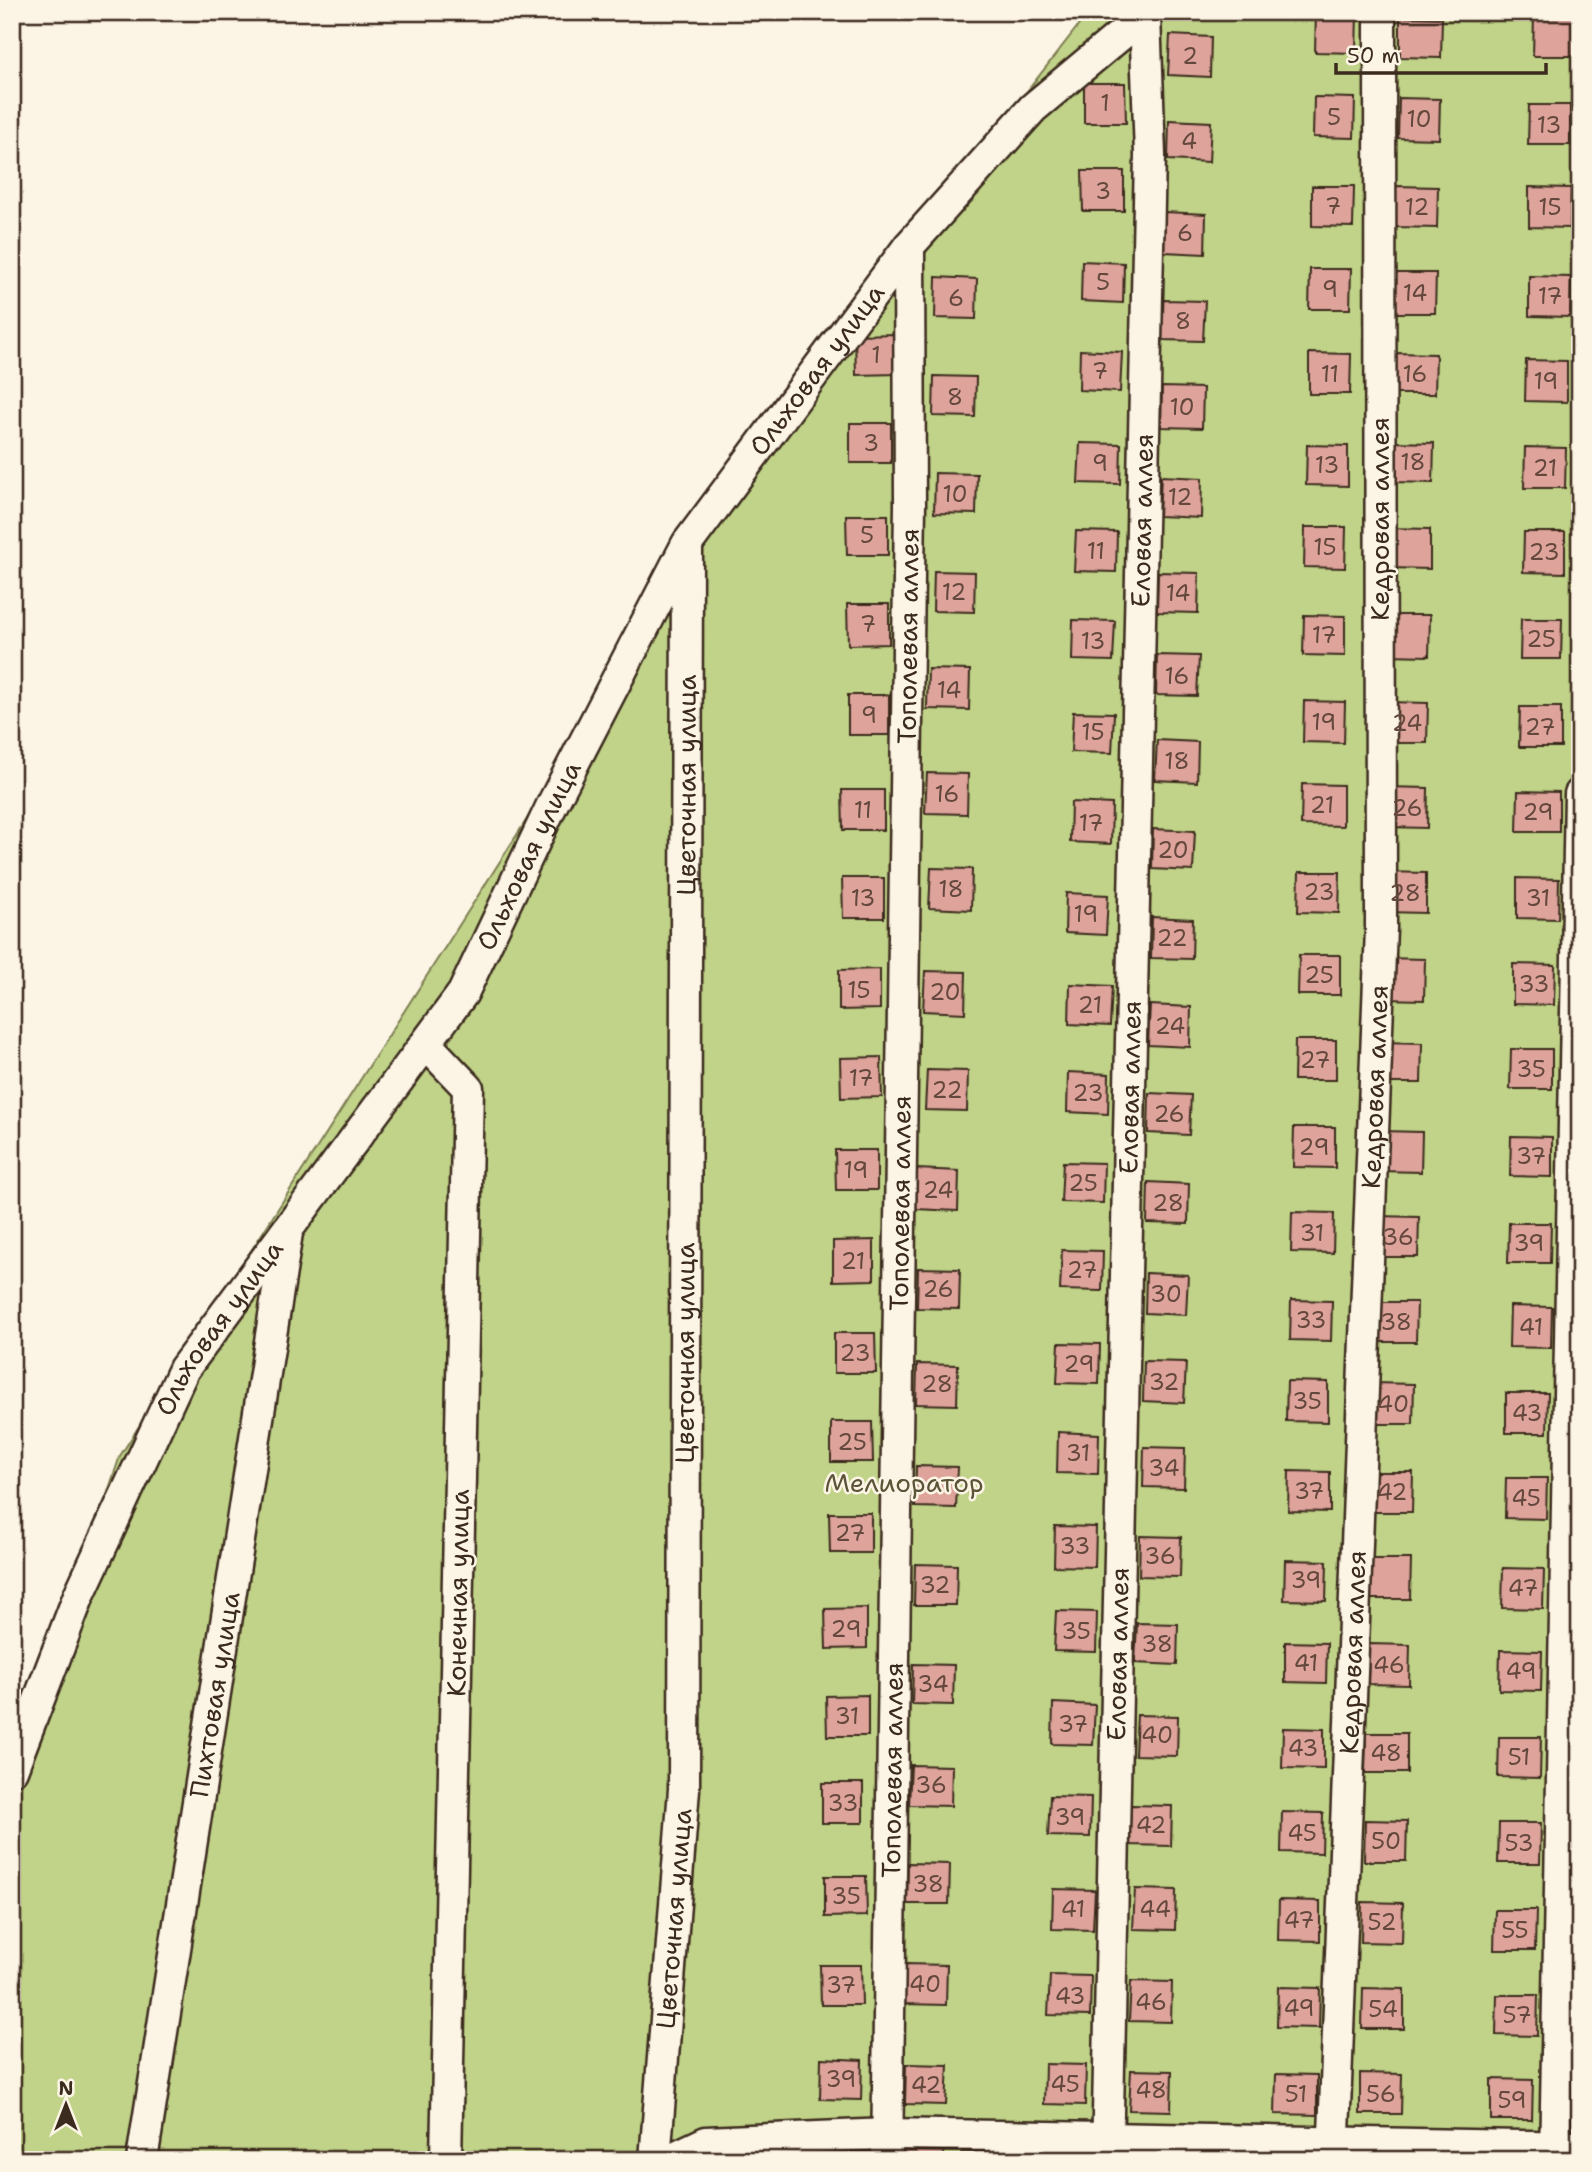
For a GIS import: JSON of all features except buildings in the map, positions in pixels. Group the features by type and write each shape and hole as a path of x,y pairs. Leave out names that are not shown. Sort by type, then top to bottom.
{"street":[{"name":"Кедровая аллея","path":"1333,2151 1381,928 1380,12"},
{"name":"Ольховая улица","path":"12,1770 79,1595 184,1369 463,993 552,804 687,544 909,246 1033,108 1147,14"},
{"name":"Еловая аллея","path":"1107,2149 1150,155 1147,14"},
{"name":"Тополевая аллея","path":"887,2147 910,504 909,246"},
{"name":"Цветочная улица","path":"655,2160 684,1789 687,544"},
{"path":"668,2160 706,2142 887,2147 1563,2151 1580,794"},
{"name":"Конечная улица","path":"426,1044 468,1088 446,2160"},
{"name":"Пихтовая улица","path":"142,2160 288,1229"}],"green space":[{"name":"Мелиоратор","path":"1089,12 1580,12 1580,2160 12,2160 12,1780 120,1456 835,337"}]}
